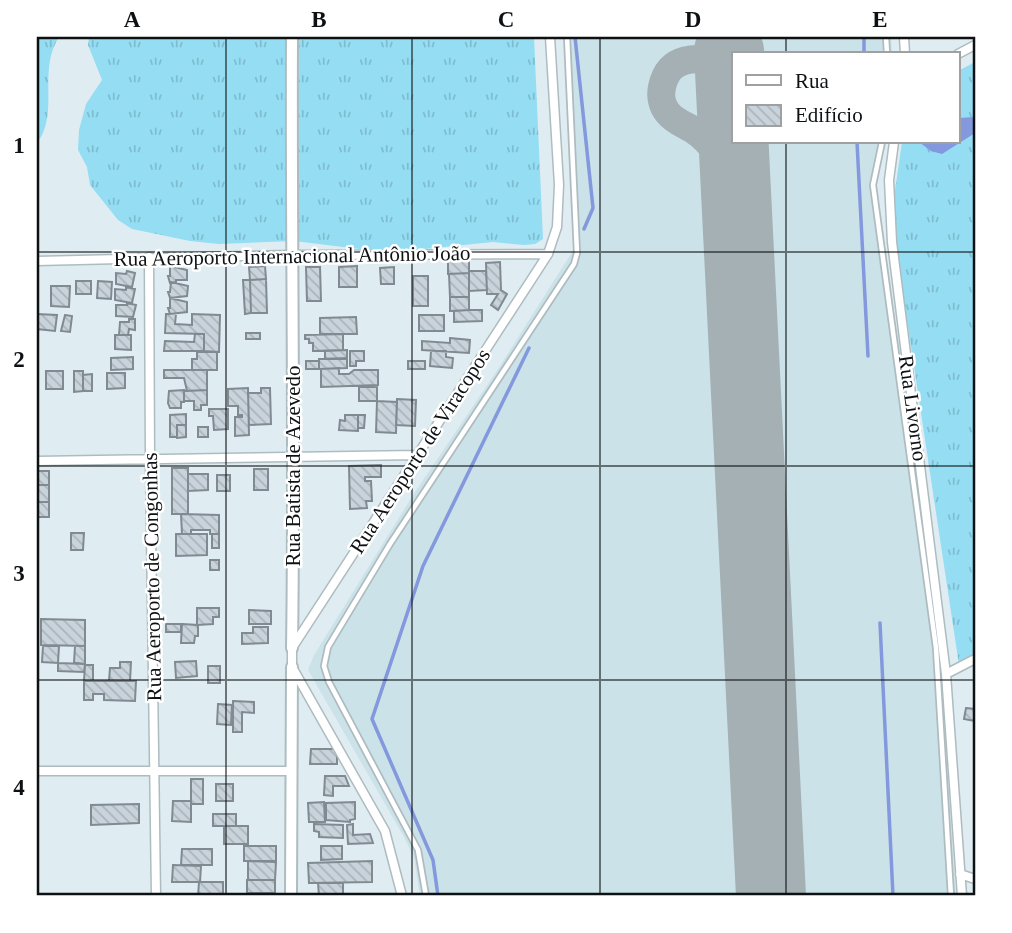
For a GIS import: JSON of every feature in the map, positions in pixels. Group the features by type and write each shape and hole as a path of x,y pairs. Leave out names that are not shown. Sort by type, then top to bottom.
{"street":[{"name":"Rua Batista de Azevedo","path":"290,896 294,459 290,255 292,37"},
{"name":"Rua Aeroporto de Viracopos","path":"292,648 548,254 557,227 559,185 550,37"},
{"name":"Rua Livorno","path":"894,144 889,180 892,242 946,674 962,896"},
{"name":"Rua Aeroporto Internacional Antônio João","path":"37,261 290,255 548,254"},
{"name":"Rua Aeroporto de Congonhas","path":"149,257 149,460 156,896"},
{"path":"37,461 417,455"},
{"path":"946,674 975,659"},
{"path":"292,667 385,831 402,896"},
{"path":"37,771 291,771"},
{"path":"960,874 975,879"}],"lane":[{"path":"426,896 418,850 346,716 324,666 328,647 390,544 574,264 577,253 567,37"},
{"path":"882,144 873,185 936,648 951,896"}],"shaded area":[{"path":"565,37 891,37 892,52 732,52 732,144 886,144 876,186 938,639 956,896 420,896 414,858 404,837 308,670 314,655 413,495 498,369 574,249"},
{"path":"975,117 975,133 960,143 960,118"},
{"path":"922,144 958,144 942,154 931,151"}],"green space":[{"path":"37,37 59,37 50,64 47,119 37,143"},
{"path":"89,37 534,37 543,239 535,244 524,245 493,242 424,249 368,250 294,241 219,244 132,229 118,220 90,185 87,167 78,150 79,130 86,104 102,80 88,45"},
{"path":"975,62 975,657 959,665 897,254 894,197 902,144 960,144 960,70"}],"building":[{"path":"448,261 469,261 469,273 448,274"},
{"path":"500,262 501,290 507,294 498,310 491,305 498,294 487,294 486,263"},
{"path":"170,266 187,270 187,280 170,283"},
{"path":"265,266 266,279 250,280 249,267"},
{"path":"357,266 357,287 339,287 339,267"},
{"path":"306,267 320,267 321,301 307,301"},
{"path":"394,267 394,284 381,284 380,268"},
{"path":"127,271 135,273 132,287 116,284 116,273 126,274"},
{"path":"469,271 486,271 487,290 469,291"},
{"path":"469,273 469,297 450,297 449,274"},
{"path":"413,276 428,276 428,306 413,306"},
{"path":"266,279 267,313 251,313 250,280"},
{"path":"243,280 250,280 251,313 245,314"},
{"path":"76,281 91,281 91,294 76,294"},
{"path":"98,281 112,282 111,299 97,298"},
{"path":"171,282 188,286 187,296 170,298 168,292"},
{"path":"51,286 70,286 69,307 51,306"},
{"path":"126,287 135,289 132,303 115,300 115,289 126,290"},
{"path":"450,297 469,297 469,310 450,311"},
{"path":"170,298 187,302 187,312 170,314"},
{"path":"116,305 136,305 133,317 116,316"},
{"path":"482,310 482,321 454,322 454,311"},
{"path":"37,314 57,315 55,331 37,329"},
{"path":"166,314 176,314 175,324 192,325 192,314 220,315 219,352 204,351 204,334 165,333"},
{"path":"65,315 72,316 70,332 61,331"},
{"path":"419,315 444,315 444,331 419,331"},
{"path":"356,317 357,334 320,334 320,318"},
{"path":"129,319 135,319 135,330 129,329 128,335 119,335 120,322 129,322"},
{"path":"246,333 260,333 260,339 246,339"},
{"path":"195,334 204,334 204,351 164,351 165,341 194,342"},
{"path":"343,334 343,350 313,351 313,343 305,339 305,335"},
{"path":"115,335 131,335 131,350 115,349"},
{"path":"450,338 470,340 469,353 422,350 422,341 450,343"},
{"path":"347,350 347,359 325,359 325,351"},
{"path":"350,351 364,351 364,361 356,361 356,366 350,366"},
{"path":"431,351 446,351 446,357 453,358 452,368 430,366"},
{"path":"197,352 217,352 217,370 192,370 192,359 197,359"},
{"path":"133,357 133,369 111,370 111,358"},
{"path":"347,358 347,368 319,369 319,359"},
{"path":"306,361 319,361 319,369 306,369"},
{"path":"408,361 425,361 425,369 408,369"},
{"path":"339,368 339,374 349,374 354,370 378,370 378,385 321,387 321,369"},
{"path":"164,370 207,370 207,390 187,391 184,378 164,378"},
{"path":"46,371 63,371 63,389 46,389"},
{"path":"74,371 83,371 83,391 74,392"},
{"path":"107,373 125,373 125,388 107,389"},
{"path":"92,374 92,391 83,391 83,375"},
{"path":"359,387 377,387 377,401 359,401"},
{"path":"248,388 249,435 235,436 235,417 242,415 238,415 238,406 228,406 228,389"},
{"path":"261,388 270,388 271,424 249,425 248,393 261,393"},
{"path":"184,390 181,408 170,408 169,391"},
{"path":"207,390 207,405 201,405 201,410 194,410 194,401 184,401 184,391"},
{"path":"397,399 416,400 415,426 396,425"},
{"path":"377,401 397,402 396,433 376,432"},
{"path":"209,409 228,409 228,429 214,430 213,416 209,416"},
{"path":"186,414 186,425 177,425 177,437 170,437 170,415"},
{"path":"345,415 358,415 358,431 339,430 340,420 345,421"},
{"path":"358,415 365,415 364,428 358,428"},
{"path":"177,425 186,425 186,437 177,438"},
{"path":"198,427 208,427 208,437 198,437"},
{"path":"381,465 381,477 365,477 365,481 371,481 372,501 366,501 367,508 350,509 349,466"},
{"path":"172,468 188,468 188,514 172,514"},
{"path":"254,469 268,469 268,490 254,490"},
{"path":"37,471 49,471 49,485 37,485"},
{"path":"188,474 208,474 208,490 188,491"},
{"path":"217,475 230,475 230,491 217,491"},
{"path":"37,485 49,485 49,502 37,502"},
{"path":"37,502 49,502 49,517 37,517"},
{"path":"181,514 219,515 219,534 210,534 210,530 191,530 191,534 182,534"},
{"path":"71,533 84,533 83,550 71,550"},
{"path":"176,534 207,534 207,555 176,556"},
{"path":"212,534 219,534 219,548 212,548"},
{"path":"210,560 219,560 219,570 210,570"},
{"path":"197,608 219,608 219,617 213,617 213,624 197,625"},
{"path":"249,610 271,611 271,624 249,624"},
{"path":"41,619 85,620 85,646 41,645"},
{"path":"166,624 181,624 181,632 166,632"},
{"path":"182,624 198,625 198,636 195,636 194,643 181,643"},
{"path":"253,627 268,627 268,643 242,644 242,633 253,633"},
{"path":"43,646 59,646 58,663 42,662"},
{"path":"75,646 85,646 85,664 74,663"},
{"path":"196,661 197,676 176,678 175,662"},
{"path":"120,662 131,662 130,681 109,681 110,668 120,668"},
{"path":"58,663 85,664 84,672 58,671"},
{"path":"85,665 93,665 93,681 84,681"},
{"path":"208,666 220,666 220,683 208,683"},
{"path":"84,681 136,681 135,701 104,700 104,694 93,694 93,700 84,700"},
{"path":"233,701 254,702 254,713 242,712 242,732 233,732"},
{"path":"218,704 232,705 231,725 217,724"},
{"path":"966,708 975,709 975,721 964,719"},
{"path":"311,749 337,749 337,764 310,764"},
{"path":"325,776 345,776 349,786 333,786 333,796 324,795"},
{"path":"191,779 203,779 203,804 191,804"},
{"path":"216,784 233,784 233,801 216,801"},
{"path":"173,801 191,801 191,822 172,821"},
{"path":"324,802 325,822 309,822 308,803"},
{"path":"355,802 355,819 350,822 326,820 326,803"},
{"path":"139,804 139,823 91,825 91,805"},
{"path":"213,814 236,814 236,826 213,826"},
{"path":"314,824 343,825 343,838 319,837 319,832 314,831"},
{"path":"353,824 353,835 370,834 373,843 348,844 347,825"},
{"path":"224,826 248,826 248,844 224,844"},
{"path":"244,846 276,846 276,861 244,861"},
{"path":"321,846 342,846 342,859 321,860"},
{"path":"182,849 212,849 212,865 181,865"},
{"path":"248,861 276,862 275,880 248,880"},
{"path":"372,861 372,882 309,883 308,863"},
{"path":"173,865 201,866 200,882 172,882"},
{"path":"247,880 275,880 275,893 247,893"},
{"path":"199,882 223,882 223,896 198,896"},
{"path":"318,883 343,883 343,896 319,896"}],"waterway":[{"path":"575,37 593,208 584,229"},
{"path":"864,37 864,52"},
{"path":"857,144 868,356"},
{"path":"438,896 433,860 372,719 423,566 529,348"},
{"path":"880,623 893,896"}],"taxiway":[{"path":"729,62 698,59 680,62 666,75 661,97 671,116 709,143 736,189"}],"runway":[{"path":"729,51 732,111"},
{"path":"734,144 771,896"}]}
